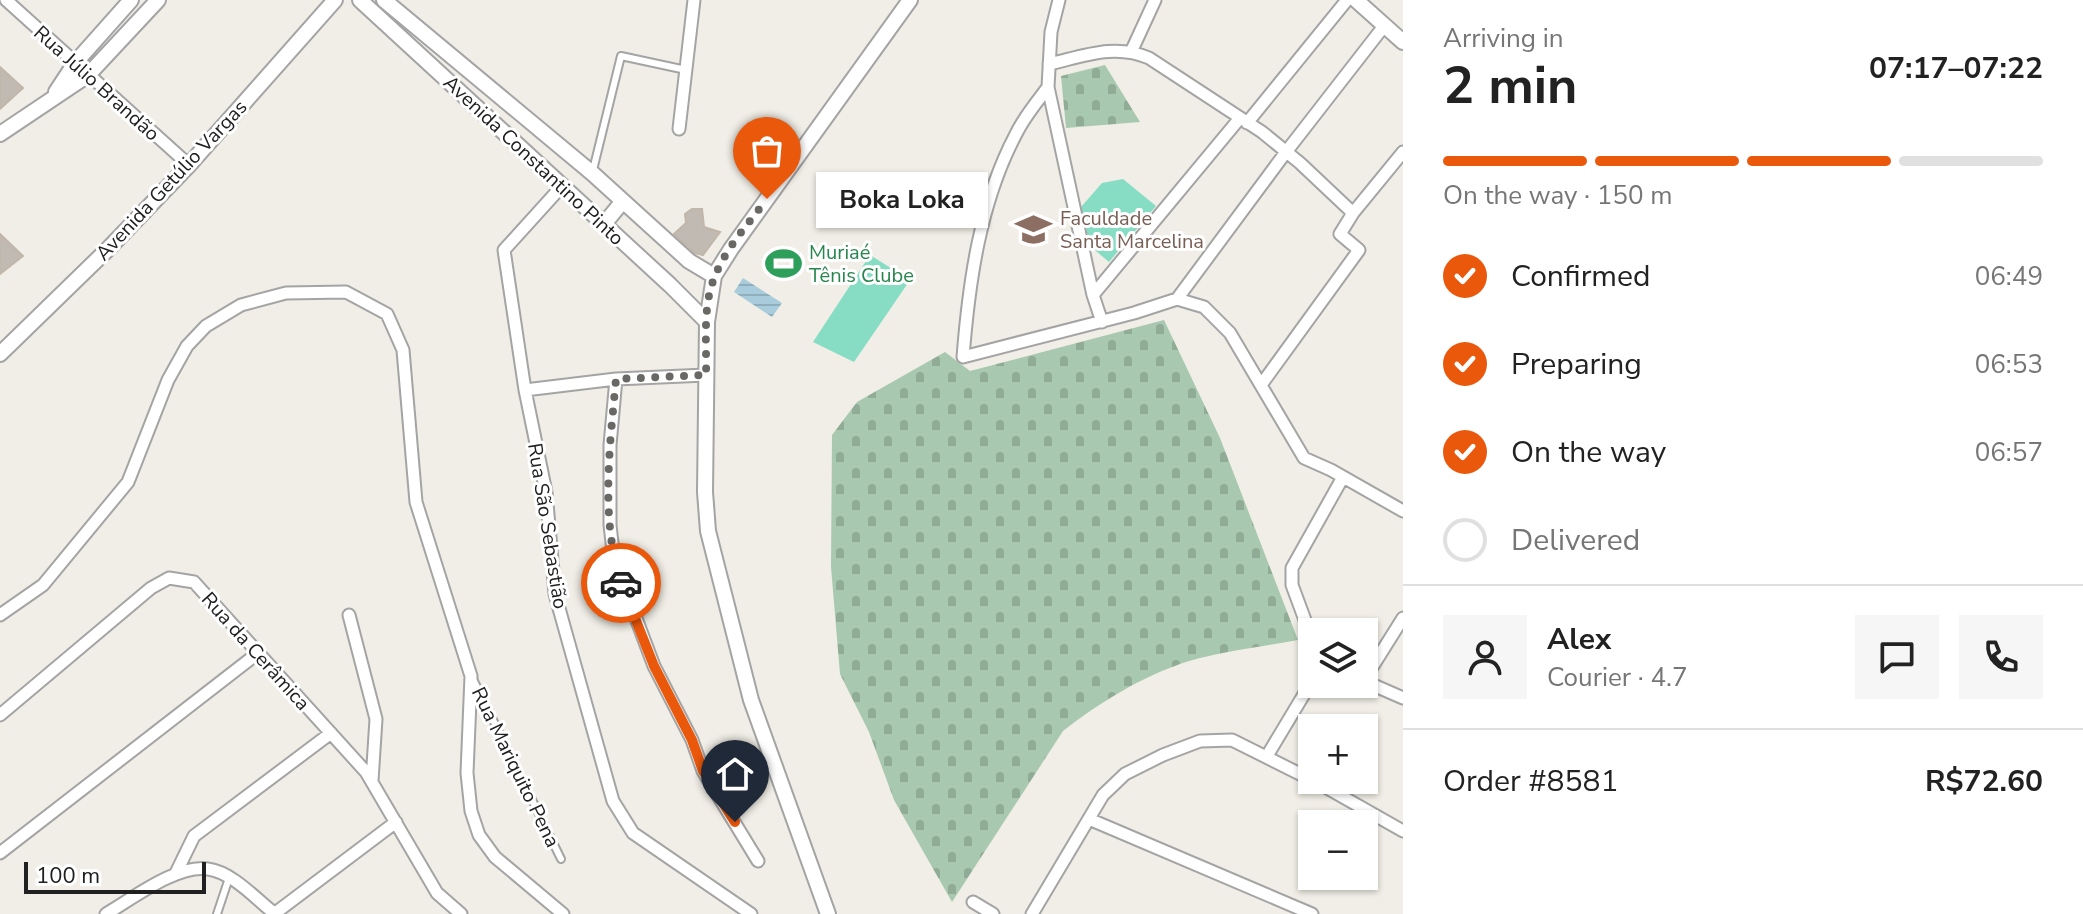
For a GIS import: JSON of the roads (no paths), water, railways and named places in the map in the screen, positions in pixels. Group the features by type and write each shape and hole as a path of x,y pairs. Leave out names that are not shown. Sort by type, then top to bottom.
{"street":[{"name":"Rua Júlio Brandão","path":"6,0 189,165"},
{"path":"51,99 75,63 131,0"},
{"path":"0,134 88,75 158,0"},
{"name":"Avenida Getúlio Vargas","path":"0,354 189,165 335,0"},
{"name":"Avenida Constantino Pinto","path":"384,0 592,173 689,261 714,276"},
{"path":"679,129 694,0"},
{"path":"828,914 751,700 708,531 705,492 707,322 714,276 731,249 910,0"},
{"path":"1059,0 1051,32 1048,87 1093,295 1102,322"},
{"path":"1132,50 1155,0"},
{"path":"1093,295 1347,0"},
{"path":"1356,0 1403,42"},
{"name":"Avenida Constantino Pinto","path":"364,2 707,322"},
{"path":"1177,299 1384,26"},
{"path":"1049,64 1107,50 1132,50 1149,58 1244,120 1286,152 1353,213"},
{"path":"1048,87 1017,131 998,172 980,231 963,357 1102,322 1177,299 1204,307 1230,333 1304,458 1403,511"},
{"path":"1261,385 1359,250 1340,234 1353,213 1403,152"},
{"name":"Rua São Sebastião","path":"562,186 504,250 525,390 546,492 555,594 613,801 633,833 751,914"},
{"path":"604,224 623,201"},
{"path":"0,615 43,585 128,482 168,380 187,346 206,326 241,305 286,293 346,292 387,314 403,350 416,502 471,676 467,773 471,811 479,835 495,857 563,914"},
{"path":"525,390 616,379 706,375"},
{"path":"616,379 610,445 614,560 654,666 692,740 703,771 758,861"},
{"path":"1304,618 1292,585 1292,568 1343,477"},
{"name":"Rua da Cerâmica","path":"0,715 151,588 169,578 194,582 372,782 437,893 461,914"},
{"path":"349,615 376,719 372,782"},
{"path":"1378,658 1403,618"},
{"path":"0,853 258,653"},
{"path":"1378,687 1403,698"},
{"path":"1267,756 1302,698"},
{"path":"176,873 194,836 331,733"},
{"path":"1032,914 1103,795 1125,774 1200,741 1232,740 1298,773"},
{"path":"1337,794 1403,831"},
{"path":"1089,819 1312,914"},
{"path":"106,914 176,873 207,869 229,878 274,914 396,822"},
{"path":"973,902 993,914"}],"lane":[{"path":"592,173 621,56 686,70"},
{"name":"Rua Mariquito Pena","path":"471,676 561,859"},
{"path":"217,914 229,878"}],"water":[{"path":"743,278 782,303 772,317 734,292"}],"place":[{"name":"Boka Loka","path":"767,199"},
{"name":"Faculdade Santa Marcelina","path":"1034,230"},
{"name":"Muriaé Tênis Clube","path":"783,263"}]}
